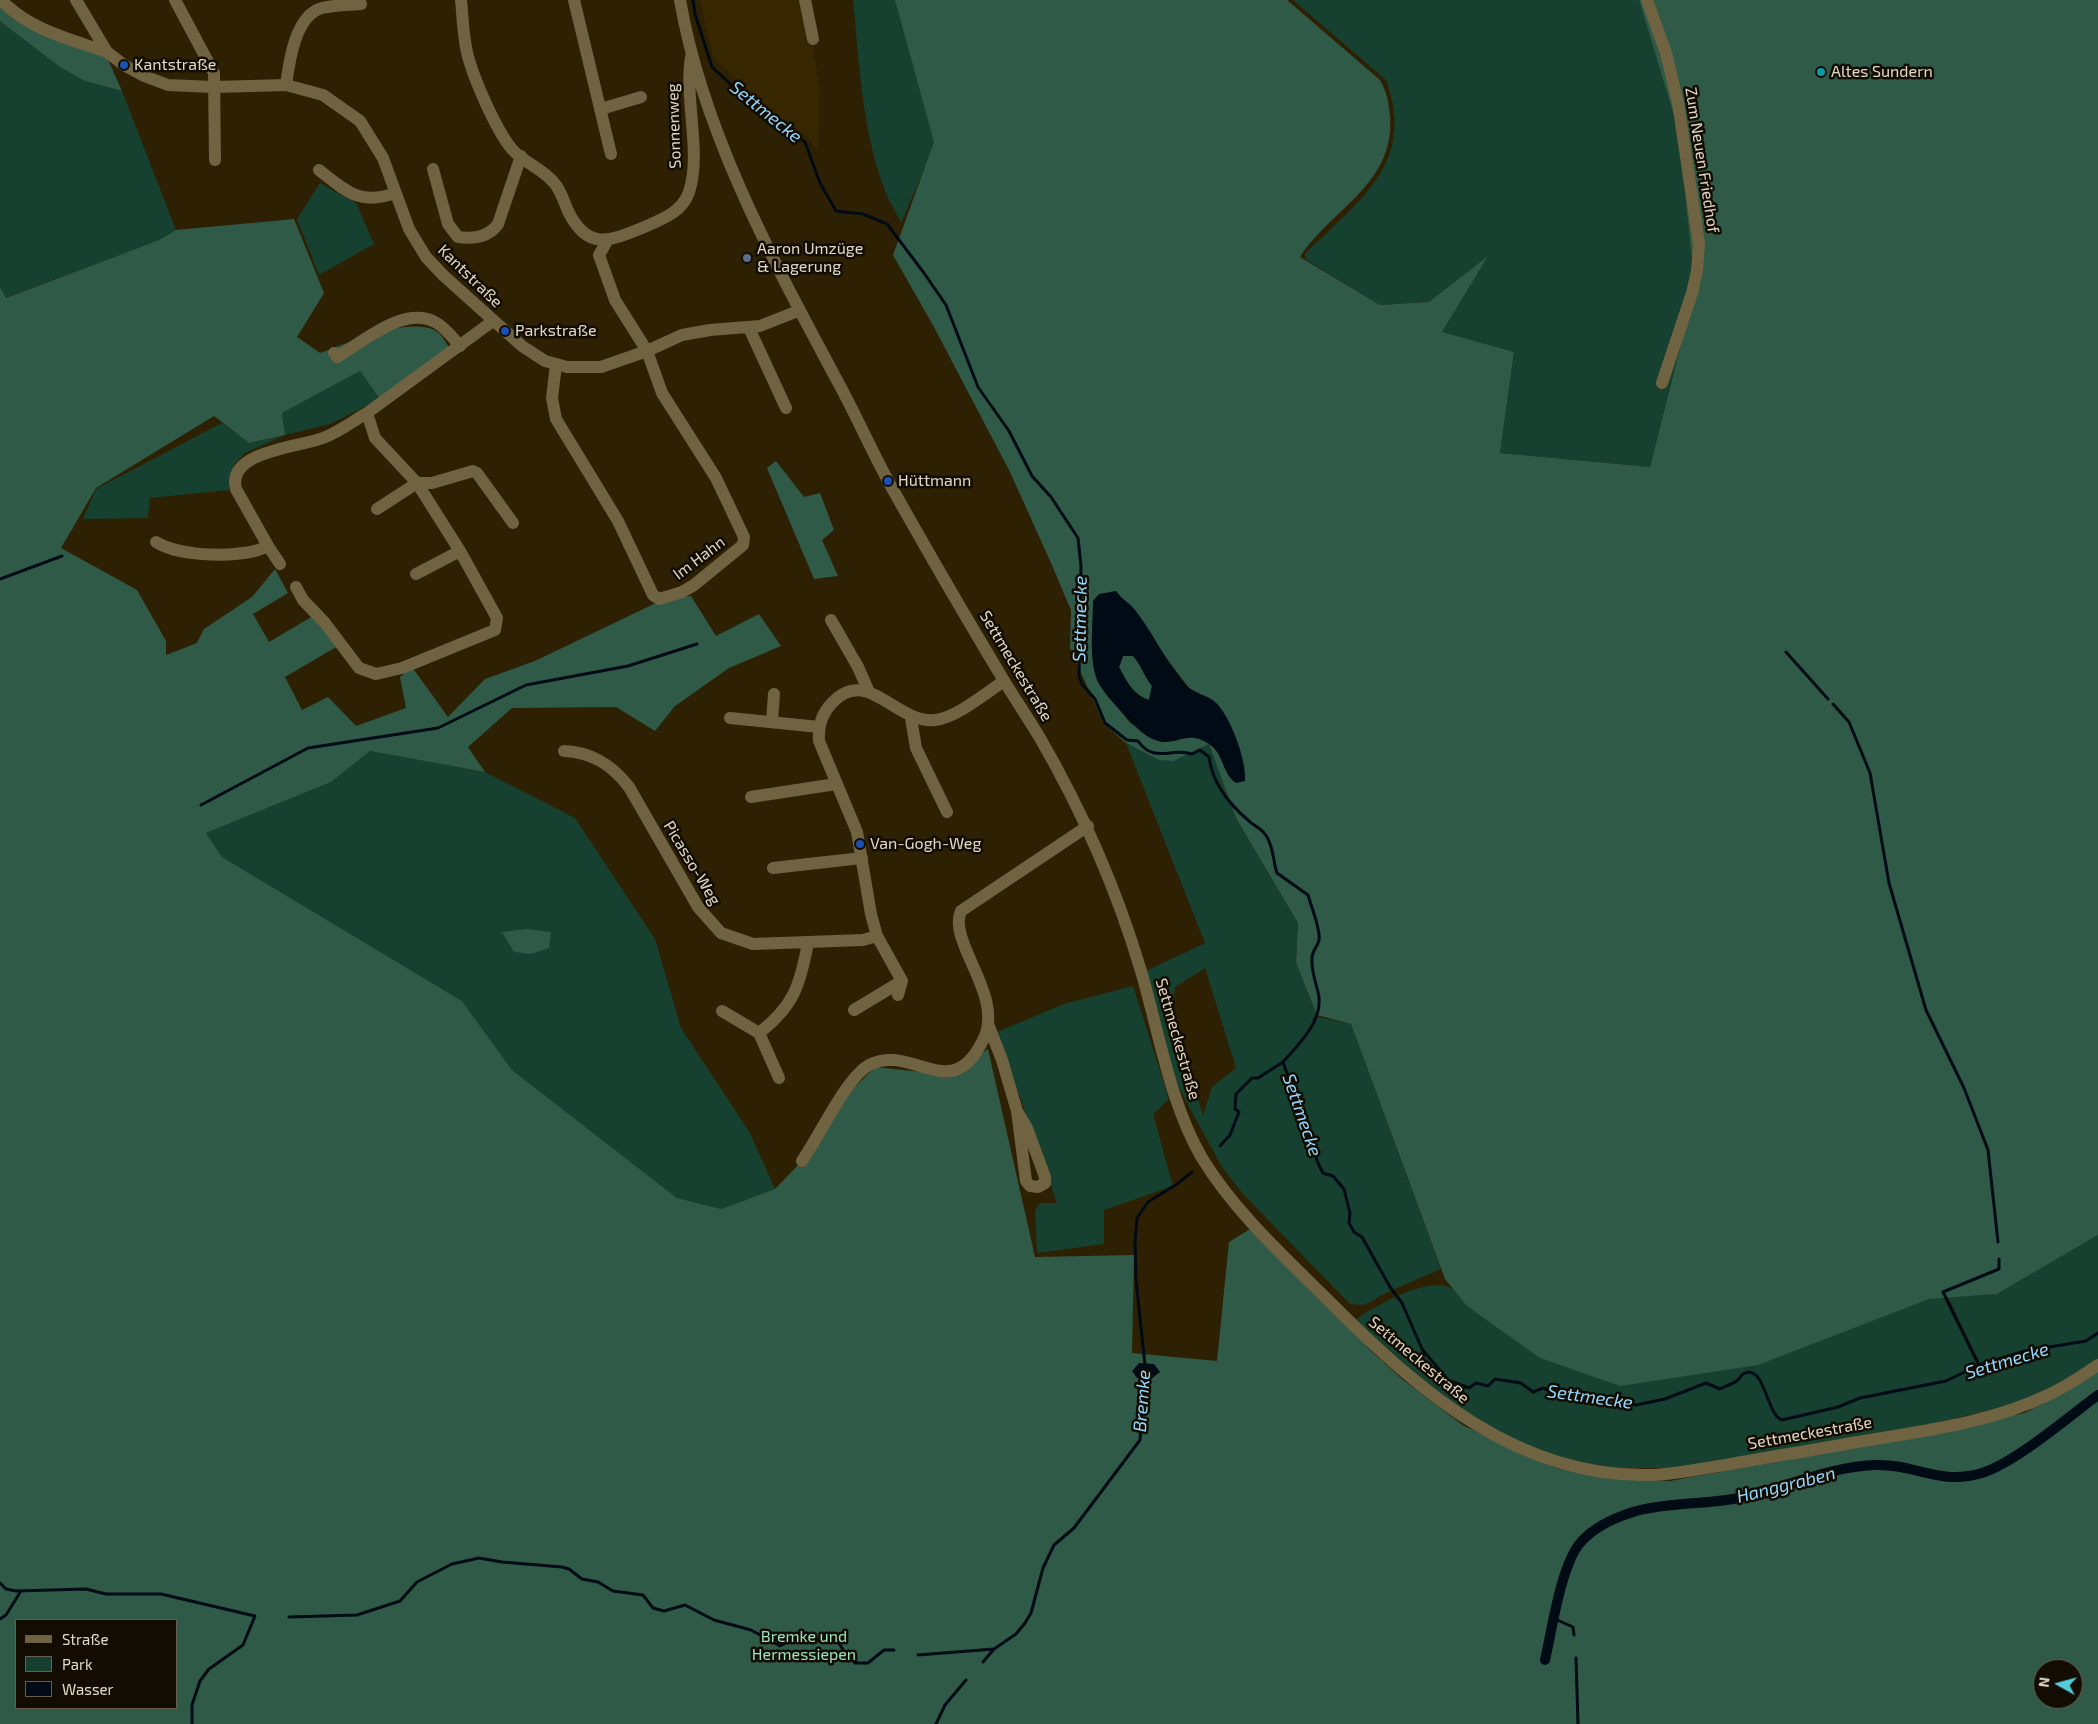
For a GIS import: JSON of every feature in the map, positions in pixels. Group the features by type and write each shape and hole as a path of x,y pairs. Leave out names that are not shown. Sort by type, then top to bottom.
{"street":[{"path":"1,0 17,16 38,28 107,52"},
{"name":"Kantstraße","path":"76,0 107,52 131,69 168,85 214,87 286,86 323,95 360,121 383,158 409,229 426,257 522,346 556,365 591,368 609,365 682,335 771,324 798,311"},
{"path":"175,0 214,73 215,160"},
{"path":"461,0 468,59 498,127 511,149 546,174 557,186 579,230 607,241 599,255 606,276 616,300 647,351"},
{"path":"574,0 611,154"},
{"name":"Settmeckestraße","path":"680,0 702,89 743,191 798,311 841,387 888,481 1004,681 1037,732 1088,826 1109,875 1127,926 1189,1134 1204,1161 1255,1226 1374,1346 1434,1398 1487,1433 1528,1453 1576,1467 1634,1474 1671,1474 1988,1417 2052,1394 2098,1366"},
{"path":"805,0 813,39"},
{"name":"Zum Neuen Friedhof","path":"1647,0 1666,53 1678,103 1699,244 1697,271 1692,293 1662,384"},
{"path":"286,86 291,50 298,32 312,14 320,8 361,4"},
{"name":"Sonnenweg","path":"607,241 666,218 681,206 689,193 693,160 688,86 692,50"},
{"path":"601,109 641,97"},
{"path":"434,169 450,228 458,236 476,237 491,232 498,224 521,156"},
{"path":"319,170 361,198 379,199 395,193"},
{"path":"334,353 337,357 390,324 418,317 433,320 460,346"},
{"path":"280,564 236,489 235,479 240,467 250,459 261,455 324,438 367,413 494,321"},
{"path":"749,328 786,408"},
{"name":"Im Hahn","path":"556,365 552,398 557,422 618,521 654,595 659,599 682,592 694,585 744,542 716,478 662,393 647,351"},
{"path":"296,587 303,600 336,636 354,664 369,673 389,672 492,632 497,627 497,618 493,609 460,551 417,483 376,438 367,413"},
{"path":"377,509 417,483 432,482 473,471 477,473 513,524"},
{"path":"156,542 163,547 184,553 253,552 268,546"},
{"path":"416,574 460,551"},
{"path":"830,620 858,667 869,692"},
{"path":"898,995 902,980 877,936 871,914 857,832 819,741 819,726 823,715 835,699 854,691 879,695 911,718 935,720 944,718 1004,681"},
{"path":"772,721 774,694"},
{"path":"730,718 819,726"},
{"path":"911,718 916,748 947,812"},
{"name":"Picasso-Weg","path":"564,751 582,752 594,757 618,773 698,907 721,933 753,944 863,940 877,936"},
{"path":"751,797 836,784"},
{"path":"802,1161 854,1080 869,1066 893,1061 940,1071 954,1071 968,1063 977,1052 986,1035 988,1024 986,1000 982,984 959,929 958,918 961,912 1088,826"},
{"path":"773,868 862,858"},
{"path":"760,1033 783,1013 794,996 803,968 808,943"},
{"path":"854,1010 902,980"},
{"path":"722,1011 760,1033 779,1078"},
{"path":"988,1024 1002,1060 1017,1112 1026,1181 1030,1186 1038,1187 1045,1183 1045,1177 1027,1128 1017,1112"}],"shaded area":[{"path":"700,0 804,0 820,89 818,152 808,137 769,111 713,57"}],"green space":[{"path":"853,0 897,0 936,142 901,223 885,190 870,140 862,94"},
{"path":"895,0 1287,0 1380,80 1387,98 1390,117 1389,140 1382,160 1372,178 1313,240 1300,257 1380,305 1429,302 1488,256 1442,332 1514,352 1500,453 1650,467 1695,289 1678,129 1639,0 2098,0 2098,1235 1997,1294 1929,1299 1758,1365 1620,1386 1540,1358 1467,1306 1445,1279 1351,1024 1317,1015 1296,963 1298,923 1236,818 1209,744 1173,761 1159,760 1126,743 1104,724 1070,648 1071,610 1051,563 1010,472 934,327 893,255 934,142","holes":["1116,591 1189,688 1215,702 1223,765 1215,749 1201,739 1186,736 1162,742 1130,723 1098,682"]},
{"path":"1293,0 1639,0 1678,129 1695,289 1650,467 1500,453 1514,352 1441,333 1487,257 1429,302 1380,305 1305,259 1305,254 1362,198 1377,179 1388,158 1394,135 1394,109 1386,80"},
{"path":"0,3 106,55 122,91 85,81 60,67 0,21"},
{"path":"0,21 85,81 122,91 176,230 159,240 5,298 0,287"},
{"path":"320,183 356,203 374,244 319,275 297,219"},
{"name":"Bremke und Hermessiepen","path":"294,219 324,293 297,337 320,353 363,337 415,326 429,328 440,334 449,347 380,399 360,371 282,413 285,435 249,443 214,416 96,488 61,548 137,590 166,641 166,655 197,643 204,629 252,597 275,569 288,593 253,614 269,642 313,616 338,646 285,677 302,710 328,697 356,726 406,708 400,677 412,667 448,717 485,679 535,661 660,601 691,596 716,636 759,614 781,646 729,668 675,706 655,731 616,707 512,708 468,747 485,772 370,751 331,782 206,833 222,857 462,1001 512,1070 677,1198 721,1209 775,1189 802,1161 854,1088 875,1067 951,1075 988,1049 1035,1257 1134,1255 1132,1353 1217,1361 1229,1242 1255,1226 1348,1320 1368,1348 1402,1379 1464,1426 1556,1468 1603,1478 1670,1481 1936,1433 2024,1413 2065,1393 2098,1370 2098,1724 0,1724 0,287 6,298 159,240 176,230"},
{"path":"360,371 380,399 330,424 285,435 282,413"},
{"path":"222,423 250,443 285,435 245,453 234,465 229,490 150,498 148,518 83,519 96,489"},
{"path":"776,461 804,497 820,493 834,530 822,540 838,576 814,579 767,468"},
{"path":"1123,656 1133,656 1141,667 1152,686 1149,700 1135,691 1125,678 1119,667"},
{"path":"1126,743 1159,760 1209,743 1236,818 1298,923 1296,963 1317,1015 1312,1019 1313,1021 1318,1017 1351,1024 1441,1269 1381,1295 1369,1303 1363,1305 1350,1304 1243,1194 1222,1167 1173,1077 1146,971 1205,943","holes":["1205,968 1236,1068 1212,1087 1203,1116 1173,1011 1175,987"]},
{"path":"370,751 485,772 575,818 655,939 681,1028 750,1133 775,1189 721,1209 677,1198 512,1070 462,1001 222,857 206,833 331,782"},
{"path":"527,929 551,932 549,948 531,954 514,952 502,932"},
{"path":"1133,986 1169,1099 1153,1114 1173,1186 1104,1210 1104,1244 1037,1253 1035,1210 1040,1203 1057,1203 997,1032 1064,1004"},
{"path":"2098,1235 2098,1361 2062,1384 2019,1403 1937,1423 1675,1468 1612,1468 1571,1461 1504,1437 1426,1385 1355,1320 1404,1293 1433,1286 1446,1286 1456,1291 1944,1298 1976,1363 1979,1362 1948,1297 1997,1294"}],"water":[{"path":"1116,591 1131,605 1187,686 1211,699 1220,707 1236,738 1243,762 1245,781 1236,783 1231,779 1218,753 1209,744 1201,740 1188,738 1165,742 1150,738 1131,722 1106,693 1096,676 1092,655 1093,601 1099,594","holes":["1123,656 1133,656 1152,686 1149,700 1143,698 1135,691 1119,667"]},
{"path":"1139,1363 1154,1364 1160,1372 1150,1380 1137,1378 1132,1371"}],"waterway":[{"name":"Settmecke","path":"693,0 695,14 712,67 755,107 805,142 820,183 836,211 863,214 887,224 946,305 978,387 1009,431 1032,476 1051,497 1078,538 1081,566 1079,677 1082,684 1095,699 1105,723 1127,740 1138,741 1150,752 1164,754 1185,752 1192,754 1200,750 1209,757 1214,775 1228,800 1267,837 1277,873 1308,895 1319,936 1312,955 1318,992 1318,1012 1310,1030 1283,1062 1323,1173 1333,1176 1344,1189 1350,1213 1349,1223 1354,1232 1362,1237 1390,1287 1402,1303 1422,1349 1448,1380 1469,1388 1476,1383 1488,1386 1495,1379 1521,1383 1533,1392 1543,1388 1555,1393 1581,1392 1636,1405 1665,1399 1706,1383 1720,1389 1738,1380 1743,1374 1750,1372 1756,1375 1761,1382 1772,1409 1782,1420 1838,1407 1860,1398 1946,1381 1979,1365 2025,1351 2086,1341 2098,1333"},
{"path":"0,579 62,556"},
{"path":"201,805 308,748 438,728 526,685 628,666 697,644"},
{"path":"1786,652 1828,699"},
{"path":"1833,704 1849,722 1870,773 1889,883 1926,1010 1964,1088 1988,1150 1998,1242"},
{"name":"Bremke","path":"1220,1146 1230,1135 1239,1112 1235,1109 1236,1094 1252,1078 1258,1078 1283,1062"},
{"name":"Bremke","path":"1145,1365 1136,1280 1135,1242 1137,1218 1148,1202 1192,1172"},
{"path":"1979,1365 1943,1292 1999,1269 1999,1259"},
{"name":"Bremke","path":"983,1662 994,1649 1016,1634 1025,1623 1031,1613 1043,1568 1054,1545 1074,1528 1140,1440 1145,1376"},
{"name":"Hanggraben","path":"1545,1660 1563,1581 1574,1552 1586,1537 1598,1527 1612,1520 1646,1509 1738,1498 1823,1474 1857,1467 1889,1465 1952,1477 1982,1473 2025,1450 2098,1395"},
{"path":"289,1617 357,1615 400,1601 417,1582 452,1564 479,1558 569,1569 582,1579 598,1582 613,1591 643,1595 653,1608 664,1611 685,1605 714,1620 751,1630 780,1646 792,1640 800,1632 809,1634 819,1641 837,1640 845,1653 855,1663 868,1663 884,1650 894,1650"},
{"path":"0,1583 6,1589 16,1591 86,1589 106,1594 161,1594 255,1616 243,1645 209,1669 200,1681 192,1705 192,1724"},
{"path":"0,1619 6,1615 21,1591"},
{"path":"1555,1619 1573,1627 1574,1635"},
{"path":"918,1655 994,1649"},
{"path":"1576,1658 1578,1724"},
{"name":"Bremke","path":"936,1724 945,1705 966,1680"}],"place":[{"name":"Kantstraße","path":"124,65"},
{"name":"Altes Sundern","path":"1821,72"},
{"name":"Aaron Umzüge & Lagerung","path":"747,258"},
{"name":"Parkstraße","path":"505,331"},
{"name":"Hüttmann","path":"888,481"},
{"name":"Van-Gogh-Weg","path":"860,844"}]}
